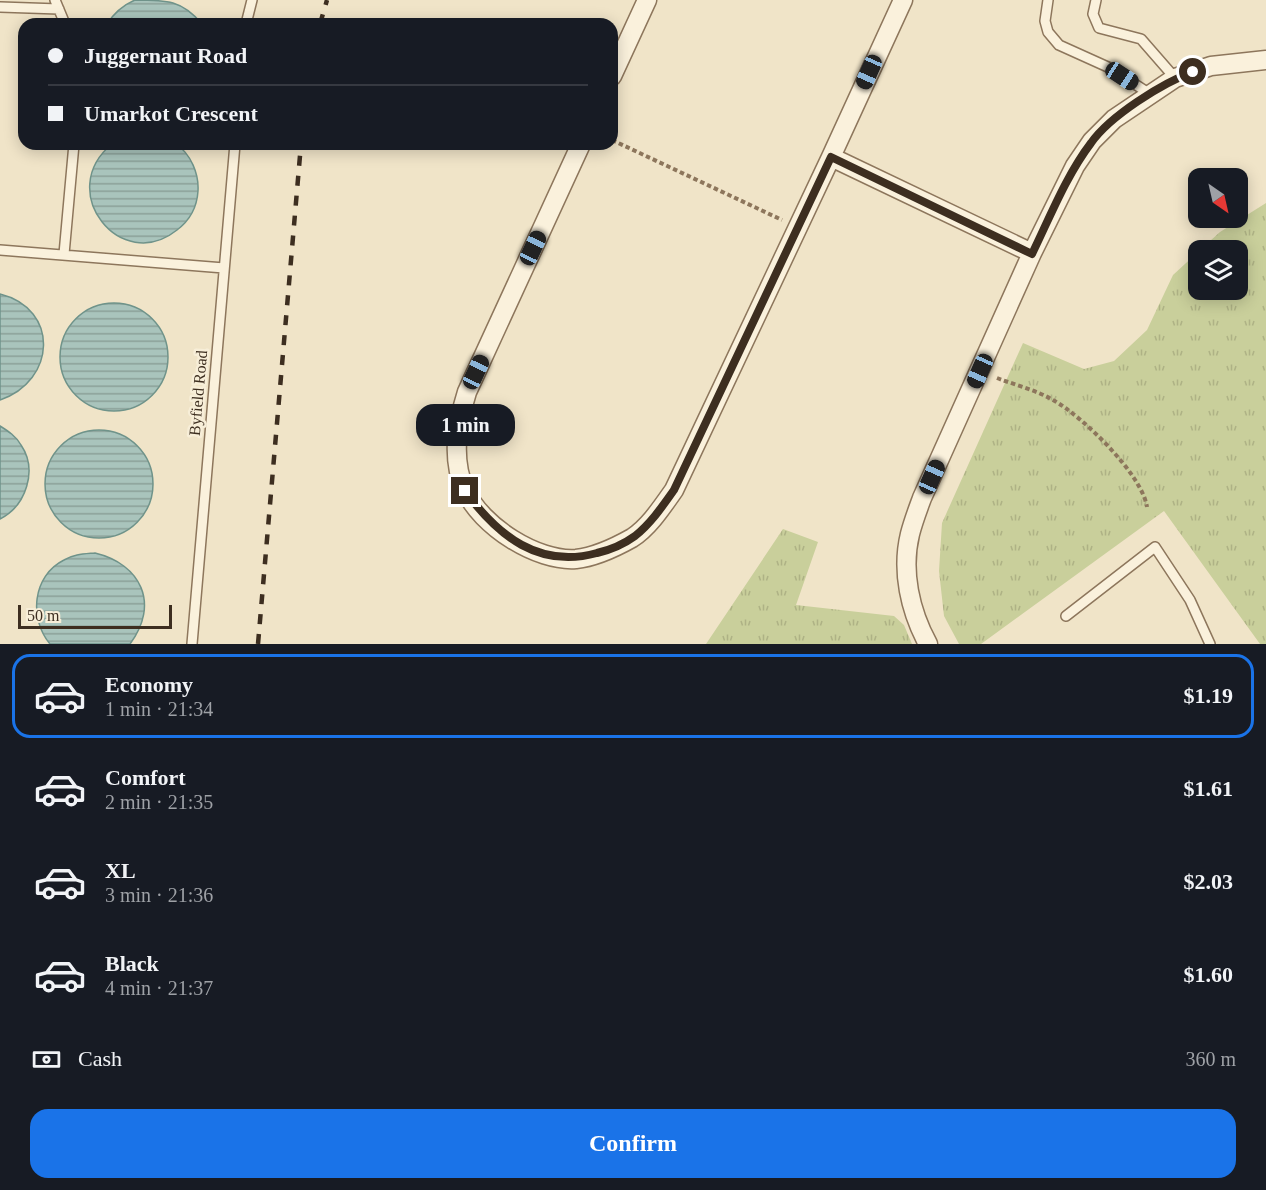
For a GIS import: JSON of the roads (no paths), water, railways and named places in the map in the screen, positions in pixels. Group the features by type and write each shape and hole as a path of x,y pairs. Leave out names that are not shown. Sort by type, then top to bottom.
{"street":[{"path":"618,63 647,0"},
{"path":"578,150 467,392 459,417 456,439 458,467 465,491 480,512 502,532 527,548 552,556 576,559 607,550 634,537 657,515 674,490 903,0"},
{"path":"928,644 920,630 909,596 907,570 910,535 922,498 1032,254 1075,166 1092,141 1114,119 1175,78 1211,66 1266,60"},
{"path":"831,157 1032,254"}],"lane":[{"path":"248,18 252,0"},
{"path":"1048,0 1045,21 1048,32 1059,45 1110,68 1150,94"},
{"path":"1096,0 1093,14 1099,28 1141,39 1175,78"},
{"path":"0,6 57,4 63,18"},
{"path":"64,254 73,150"},
{"name":"Byfield Road","path":"192,644 234,150"},
{"path":"0,250 224,268"},
{"path":"1066,616 1155,548 1190,600 1210,644"}],"water":[{"path":"135,0 165,1 188,10 197,18 112,18"},
{"path":"107,150 183,150 190,159 198,185 196,203 192,213 177,230 156,241 135,242 117,235 102,222 92,204 90,184 96,163"},
{"path":"0,294 20,302 33,314 41,329 44,346 40,362 32,378 19,391 0,400"},
{"path":"114,303 135,307 152,319 164,336 168,357 164,378 152,395 135,407 114,411 93,407 76,395 64,378 60,357 64,336 76,319 93,307"},
{"path":"0,426 14,436 21,445 29,465 29,476 27,487 17,505 0,519"},
{"path":"99,430 120,434 137,446 149,463 153,484 149,505 137,522 120,534 99,538 78,534 61,522 49,505 45,484 49,463 61,446 78,434"},
{"path":"95,553 111,558 124,566 141,588 144,614 139,629 130,644 50,644 43,634 37,611 37,599 45,576 64,560 75,555"}],"railway":[{"path":"322,18 327,0"},
{"path":"258,644 300,150"}]}
